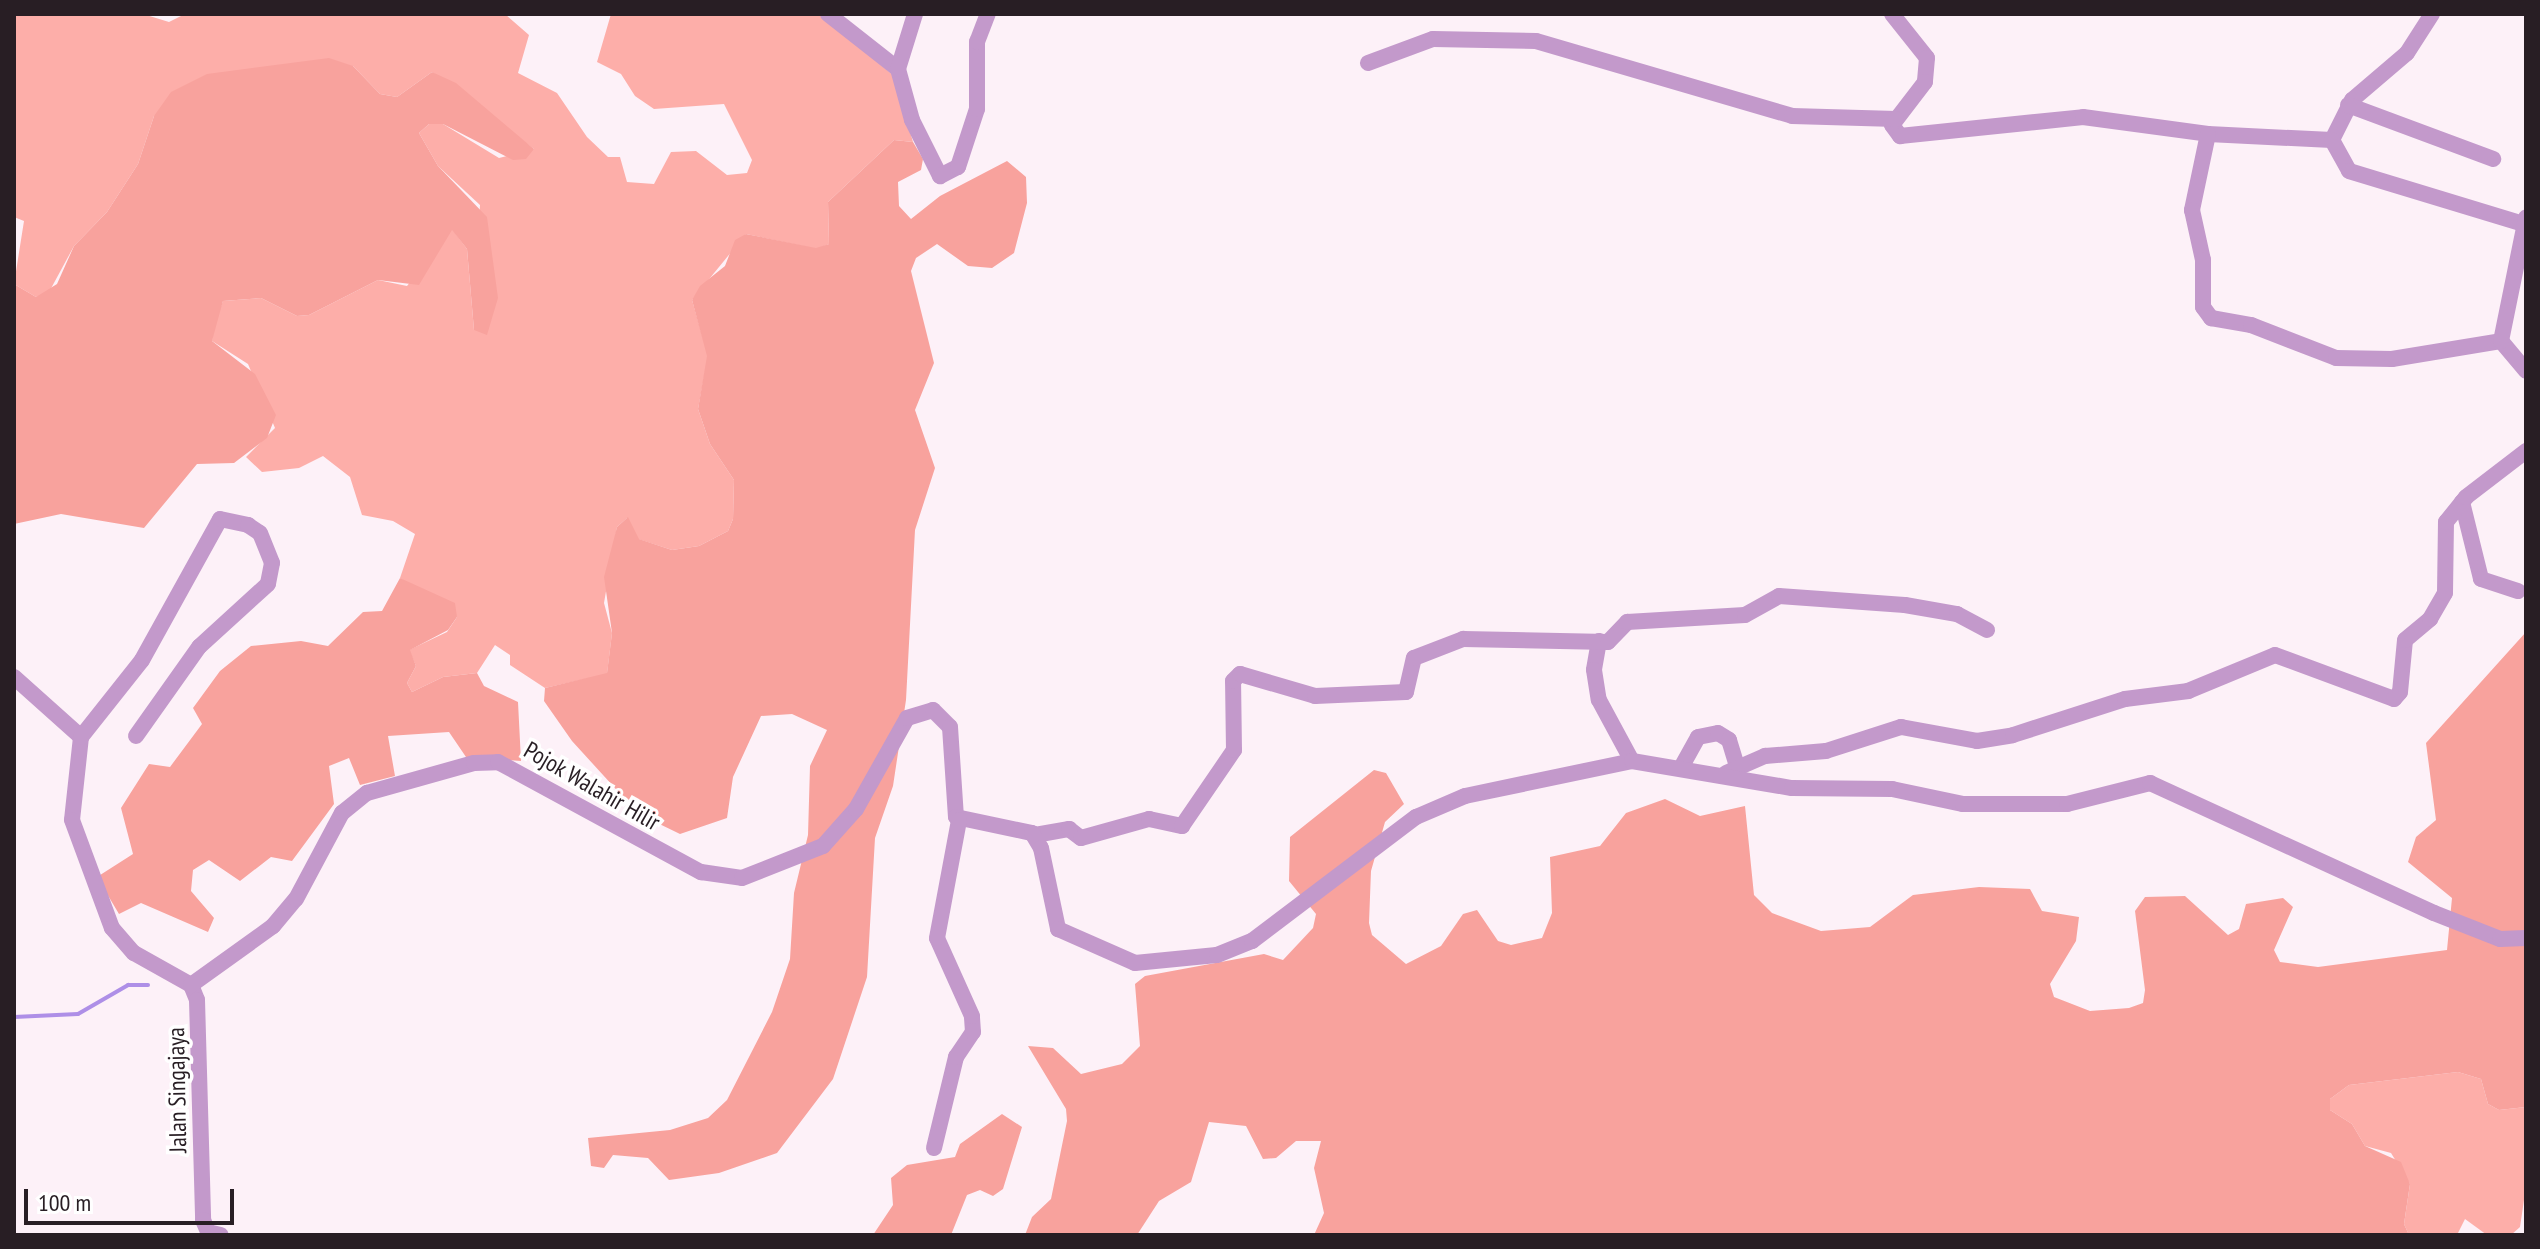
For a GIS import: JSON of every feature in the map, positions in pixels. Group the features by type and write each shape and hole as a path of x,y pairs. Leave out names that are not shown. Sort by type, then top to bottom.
{"street":[{"path":"828,14 898,69 932,166 940,176 950,173 977,109 977,42 988,14"},
{"path":"898,69 915,14"},
{"path":"1892,14 1927,58 1925,82 1896,119 1892,130 1900,136 2057,117 2208,134 2332,140"},
{"path":"2332,140 2348,105 2407,53 2432,14"},
{"path":"1368,63 1433,39 1536,41 1792,116 1896,119"},
{"path":"2348,105 2493,159"},
{"path":"2208,134 2192,210 2203,260 2203,307 2211,318 2251,325 2336,358 2392,359 2501,341"},
{"path":"2332,140 2349,171 2524,221 2501,341"},
{"path":"2501,341 2526,371"},
{"path":"1732,770 1765,756 1826,751 1901,727 1977,741 2013,735 2125,699 2188,691 2275,655 2394,699 2400,692 2405,640 2430,619 2445,593 2443,533 2462,502 2526,451"},
{"path":"2462,502 2481,579 2518,591"},
{"path":"136,736 199,647 268,584 272,563 260,533 248,525 220,519 142,660 81,737 71,812 98,901 134,953 191,985"},
{"path":"934,1148 956,1057 973,1032 972,1016 950,978 937,938 959,820 1035,835 1069,829 1081,838 1149,819 1182,826 1234,750 1233,681 1240,674 1315,696 1406,692 1414,658 1463,639 1614,640 1627,622 1745,615 1779,596 1905,605 1957,614 1987,630"},
{"path":"1599,641 1594,670 1599,700 1632,761"},
{"path":"14,677 81,737"},
{"name":"Pojok Walahir Hilir","path":"191,985 273,926 296,899 342,813 367,793 474,763 498,762 701,872 742,878 823,846 856,809 907,718 933,710 950,727 951,791 959,820"},
{"path":"1682,766 1698,737 1718,733 1729,740 1732,770"},
{"path":"1035,835 1058,929 1135,963 1217,955 1252,941 1416,817 1465,796 1632,761 1732,770 1792,788 1892,789 1963,804 2067,804 2150,783 2434,913 2500,939 2526,938"},
{"name":"Jalan Singajaya","path":"191,985 202,1026 204,1228 221,1235"}],"shaded area":[{"path":"14,14 143,14 169,22 185,14 505,14 529,35 518,73 557,93 587,137 608,157 620,157 627,182 654,184 671,152 696,151 727,175 747,173 752,160 724,104 654,109 635,96 621,74 597,62 611,14 821,14 894,76 913,142 894,140 828,202 829,244 817,249 746,234 692,300 708,356 698,409 710,444 734,480 733,519 728,531 699,546 672,550 638,539 627,518 617,527 604,603 612,633 607,674 545,688 510,665 510,655 495,645 477,673 443,677 412,692 407,683 416,666 409,650 447,632 457,617 400,578 415,534 393,521 362,515 350,477 323,456 299,468 262,472 246,457 275,428 248,364 212,341 213,327 223,301 261,298 297,316 309,315 378,280 407,286 452,229 467,249 474,330 480,205 438,166 419,133 429,124 443,124 499,158 534,149 432,72 397,97 380,94 353,66 154,116 138,164 107,212 74,246 48,294 36,297 14,284 24,221 14,217"},
{"path":"329,58 353,66 380,94 397,97 432,72 456,83 534,149 526,159 513,160 443,124 429,124 419,133 438,166 487,217 498,298 487,335 474,330 467,249 452,230 419,285 378,280 309,315 297,316 261,298 223,301 212,341 255,374 276,415 267,438 234,463 197,464 144,528 61,514 14,524 14,284 36,297 57,284 74,246 107,212 138,164 154,116 171,92 207,74"},
{"path":"894,140 913,142 923,159 921,170 898,182 899,206 911,219 940,196 1007,161 1026,177 1027,203 1014,253 992,268 968,266 937,244 916,258 911,271 934,363 915,410 935,468 915,530 906,700 893,786 875,838 867,977 833,1079 777,1153 719,1173 669,1180 648,1158 613,1155 604,1168 591,1166 588,1138 670,1130 708,1118 727,1100 772,1012 790,959 794,893 808,835 810,766 827,730 792,714 761,716 733,777 727,818 680,834 643,816 624,798 572,741 544,701 545,688 607,673 612,633 604,577 617,527 628,517 639,539 672,550 699,546 728,531 733,519 734,480 710,444 698,409 707,356 692,300 700,286 725,266 735,240 746,234 816,248 829,244 828,202"},
{"path":"400,578 455,603 457,617 448,630 410,650 416,666 407,683 412,692 443,677 477,673 484,686 518,702 521,761 466,757 449,732 388,736 395,776 360,785 349,758 329,766 334,804 292,861 271,857 240,881 209,860 193,870 191,891 214,918 208,932 141,903 119,914 97,877 133,854 121,808 149,764 170,767 202,724 193,708 220,671 251,646 301,641 328,646 363,612 382,611"},
{"path":"2526,632 2526,1107 2499,1110 2488,1104 2481,1079 2458,1072 2349,1085 2330,1099 2330,1110 2352,1124 2365,1146 2401,1162 2410,1184 2404,1224 2409,1235 1314,1235 1324,1213 1314,1168 1321,1141 1296,1141 1276,1158 1263,1159 1246,1126 1209,1122 1191,1182 1159,1201 1137,1235 1025,1235 1032,1217 1051,1199 1067,1121 1066,1109 1028,1046 1053,1048 1081,1074 1122,1064 1140,1046 1135,984 1145,976 1264,954 1283,960 1313,928 1316,914 1289,881 1290,837 1374,770 1386,773 1404,804 1385,822 1371,871 1369,923 1372,935 1406,964 1441,946 1463,914 1477,910 1498,941 1511,945 1542,938 1552,913 1550,857 1600,846 1626,813 1665,799 1700,816 1745,806 1754,895 1772,913 1821,931 1870,927 1913,895 1979,887 2030,889 2042,911 2079,917 2076,941 2050,984 2054,997 2090,1011 2129,1008 2143,1003 2145,990 2135,911 2145,897 2185,896 2228,935 2239,929 2246,904 2283,898 2293,907 2274,950 2280,962 2318,967 2447,950 2452,898 2408,862 2416,837 2436,820 2426,743"},
{"path":"2458,1072 2481,1079 2488,1104 2499,1110 2526,1107 2524,1200 2520,1227 2511,1235 2487,1235 2465,1219 2457,1235 2409,1235 2404,1224 2410,1184 2391,1153 2365,1146 2352,1124 2330,1110 2330,1099 2349,1085"},
{"path":"1002,1114 1022,1127 1003,1189 993,1196 980,1190 967,1195 951,1235 873,1235 893,1205 891,1178 907,1165 955,1157 960,1144"}],"waterway":[{"path":"14,1017 78,1014 128,985 148,985"}]}
